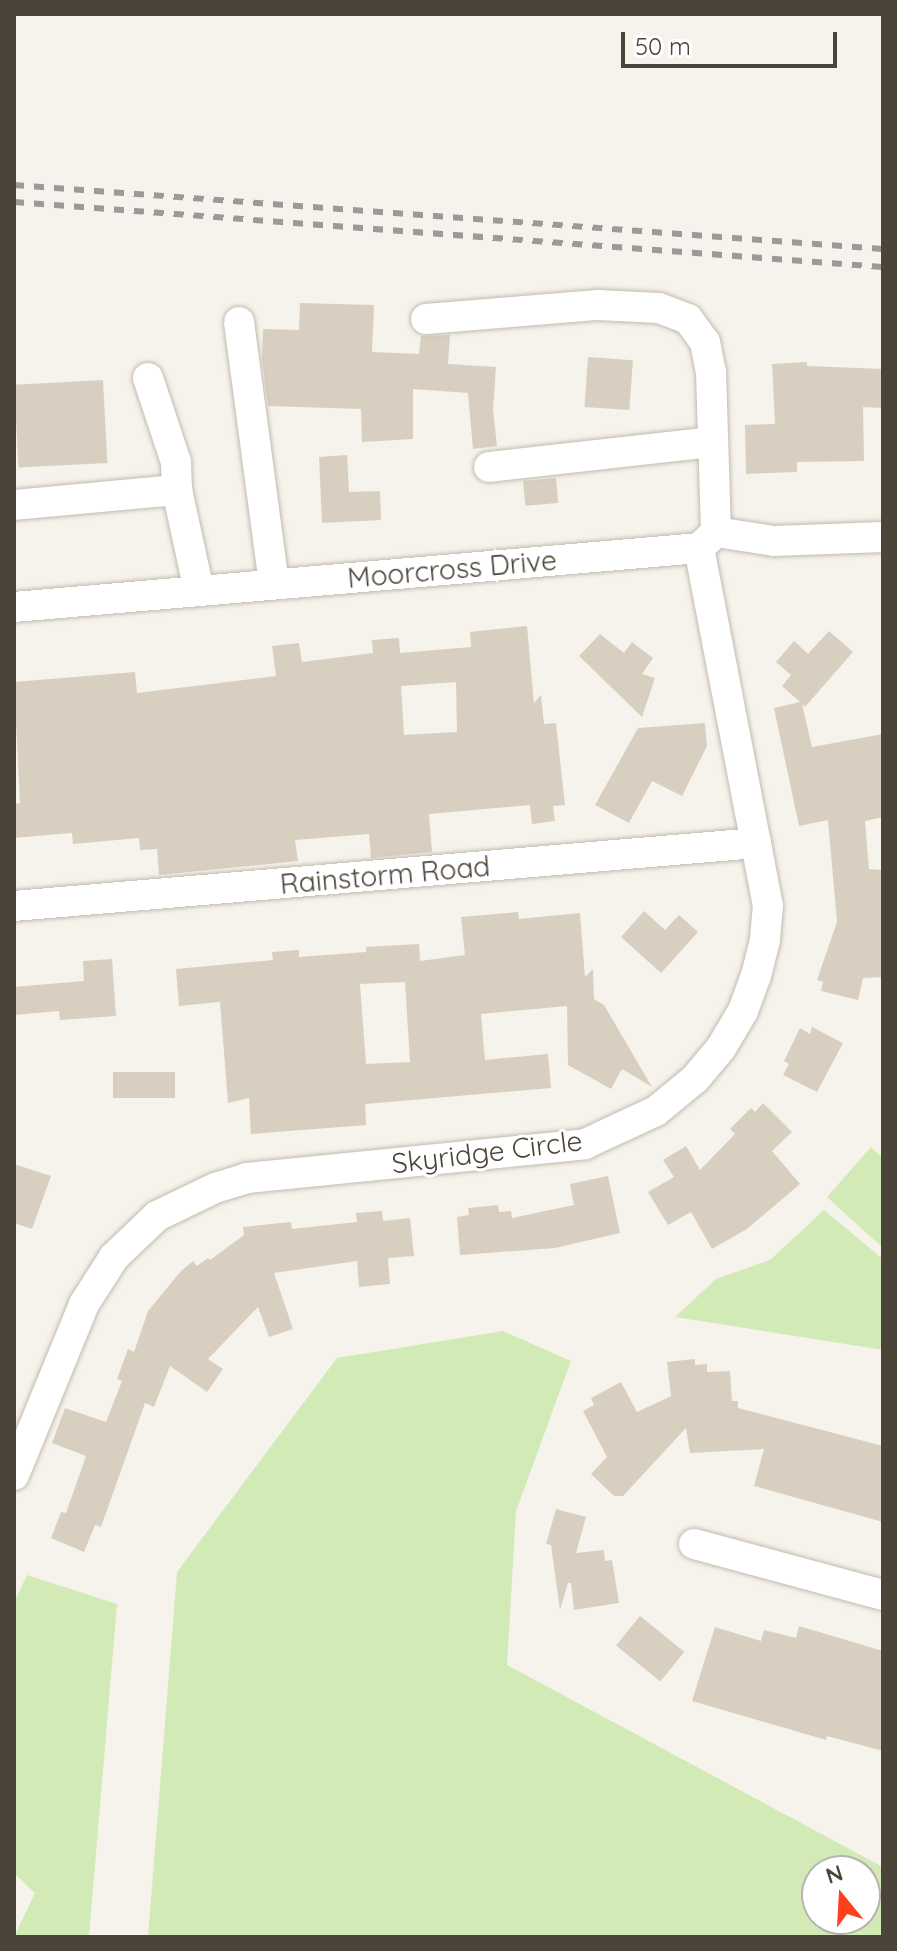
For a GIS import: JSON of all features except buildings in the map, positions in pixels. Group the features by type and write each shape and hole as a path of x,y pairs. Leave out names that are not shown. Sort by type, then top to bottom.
{"street":[{"name":"Skyridge Circle","path":"14,1475 84,1304 114,1257 157,1216 215,1188 247,1178 585,1144 656,1111 695,1079 721,1048 743,1011 756,976 765,939 768,906 708,540 711,372 705,342 688,319 659,308 598,305 426,319"},
{"path":"239,322 274,584"},
{"path":"148,378 176,462 177,490 199,591"},
{"path":"489,467 712,442"},
{"path":"14,505 177,490"},
{"name":"Moorcross Drive","path":"14,607 708,540 883,537"},
{"name":"Rainstorm Road","path":"14,906 756,843"},
{"path":"694,1544 883,1595"}],"green space":[{"path":"871,1147 883,1158 883,1248 827,1197"},
{"path":"824,1210 883,1259 883,1350 675,1317 716,1279 770,1260"},
{"path":"503,1331 571,1361 516,1511 507,1665 861,1855 801,1855 801,1935 881,1935 883,1867 883,1937 148,1937 177,1572 337,1358"},
{"path":"27,1575 117,1604 89,1937 14,1937 35,1893 14,1873 14,1603"}],"railway":[{"path":"14,185 883,249"},
{"path":"14,202 883,267"}]}
